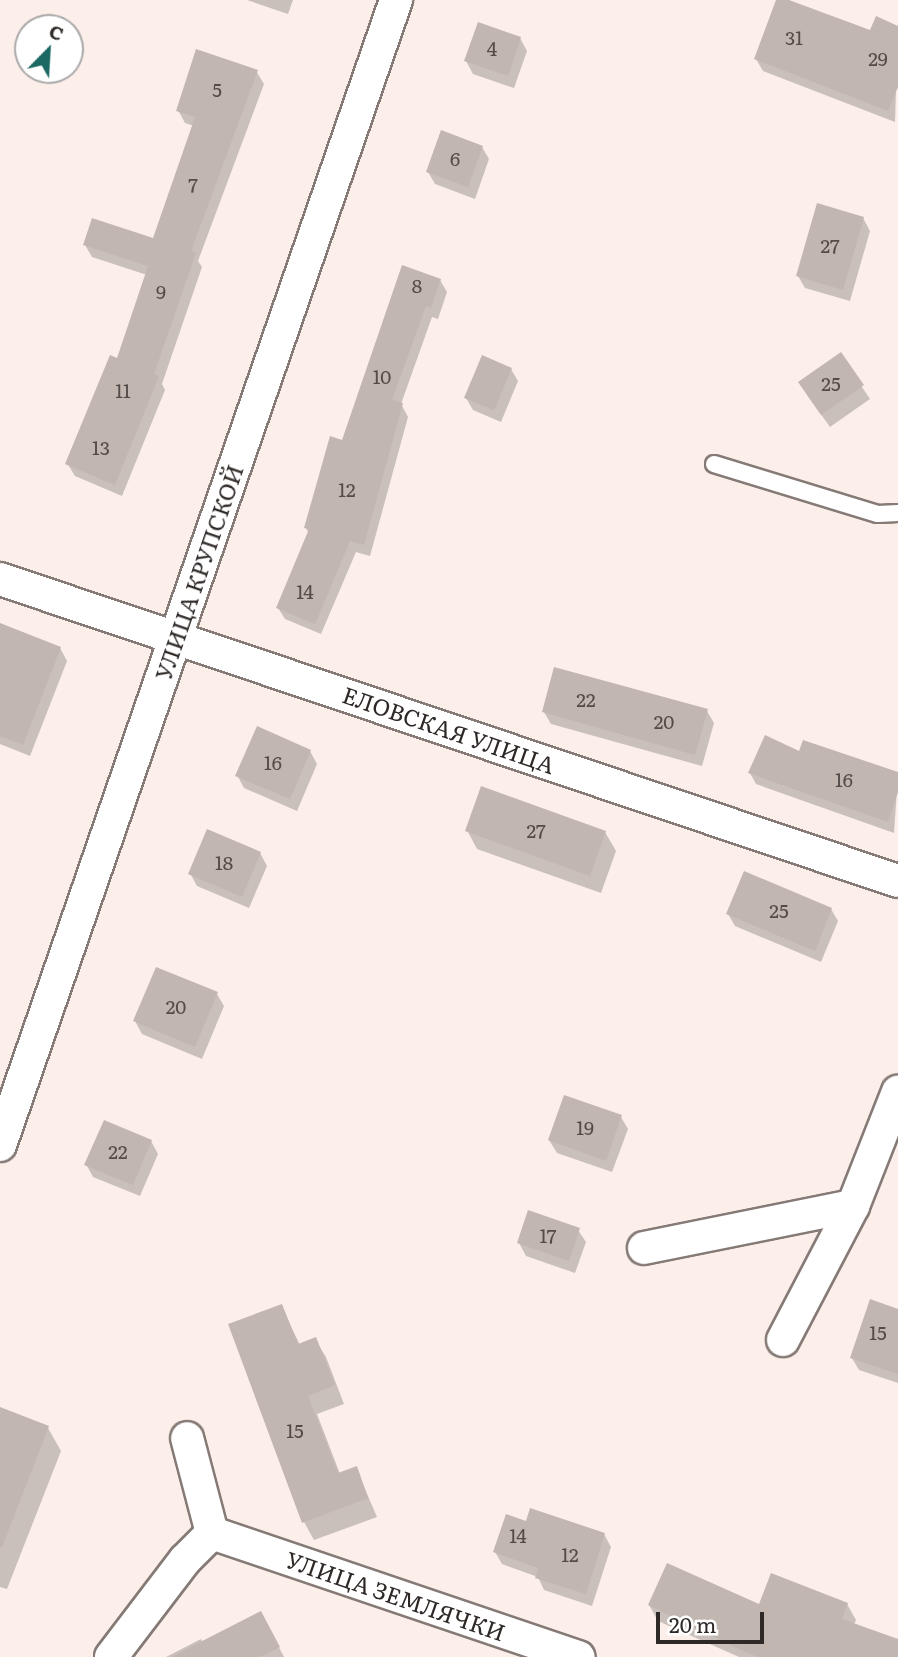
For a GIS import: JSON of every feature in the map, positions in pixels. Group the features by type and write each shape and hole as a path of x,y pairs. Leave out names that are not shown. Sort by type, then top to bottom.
{"street":[{"name":"УЛИЦА КРУПСКОЙ","path":"0,1145 396,0"},
{"name":"ЕЛОВСКАЯ УЛИЦА","path":"0,579 898,881"},
{"path":"783,1340 853,1206 898,1092"},
{"path":"643,1248 853,1206"},
{"path":"111,1657 185,1560 212,1533 187,1438"},
{"name":"УЛИЦА ЗЕМЛЯЧКИ","path":"212,1533 579,1657"}],"lane":[{"path":"714,464 878,514 898,513"}],"building":[{"path":"776,0 789,0 870,30 876,16 898,26 898,87 888,111 754,59"},
{"path":"478,22 521,37 508,76 464,61"},
{"path":"196,49 258,70 191,251 196,253 154,374 159,376 115,485 65,464 110,355 117,358 148,266 83,245 92,218 153,238 195,117 176,111"},
{"path":"441,130 483,146 468,187 426,172"},
{"path":"817,203 864,217 843,290 796,276"},
{"path":"402,265 441,279 431,308 426,306 392,400 403,403 364,545 350,541 315,624 276,608 309,529 304,528 330,436 342,440"},
{"path":"841,352 864,385 821,415 798,382"},
{"path":"482,355 512,368 494,410 464,398"},
{"path":"0,623 61,647 23,745 0,736"},
{"path":"554,667 708,709 695,755 542,712"},
{"path":"257,726 311,750 290,799 235,776"},
{"path":"765,735 799,751 803,740 898,772 898,792 888,822 748,773"},
{"path":"481,786 606,831 590,876 465,831"},
{"path":"207,829 261,852 242,897 188,874"},
{"path":"744,871 832,908 815,951 726,914"},
{"path":"156,967 218,992 195,1047 133,1021"},
{"path":"564,1095 622,1115 606,1161 548,1140"},
{"path":"104,1120 152,1140 133,1185 84,1165"},
{"path":"528,1210 580,1228 569,1261 517,1243"},
{"path":"870,1299 898,1309 898,1374 850,1358"},
{"path":"282,1304 298,1344 316,1337 335,1385 308,1396 338,1473 357,1466 368,1498 302,1523 228,1324"},
{"path":"0,1407 49,1426 2,1547 0,1547"},
{"path":"530,1508 605,1533 586,1594 535,1578 538,1568 493,1552 506,1514 526,1521"},
{"path":"667,1563 759,1604 771,1573 848,1603 842,1619 898,1639 898,1657 758,1657 648,1605"},
{"path":"261,1611 280,1647 260,1657 171,1657"}]}
